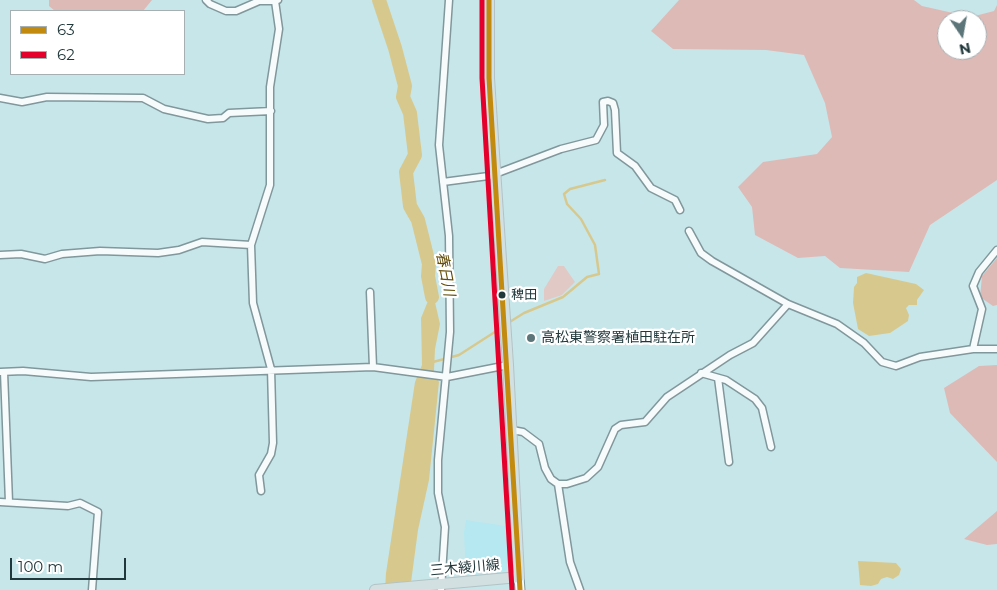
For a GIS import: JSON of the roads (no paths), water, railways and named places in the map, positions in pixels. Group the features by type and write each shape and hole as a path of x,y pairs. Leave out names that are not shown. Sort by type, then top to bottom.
{"main road":[{"name":"三木綾川線","path":"377,590 423,585 441,587 519,577 512,430 490,78 490,0"},
{"path":"519,577 520,590"}],"street":[{"path":"206,0 210,4 226,11 236,12 259,1 276,1 279,29 270,86 270,184 251,245 253,303 271,369 273,443 271,454 259,475 261,491"},
{"path":"441,587 445,527 438,493 438,460 450,332 450,286 439,128 449,0"},
{"path":"0,98 22,102 47,97 143,98 164,109 208,120 223,118 229,113 271,111"},
{"path":"443,182 495,175 561,149 596,140 604,125 603,102 608,100 613,103 615,110 617,153 636,166 652,188 675,200 680,210"},
{"path":"689,231 701,253 788,304 836,324 864,343 882,362 896,366 920,357 973,349 997,350"},
{"path":"0,256 21,254 44,259 62,254 100,251 158,253 179,250 202,242 251,245"},
{"path":"973,349 982,309 972,286 979,272 997,250"},
{"path":"370,292 374,367"},
{"path":"512,430 524,432 539,444 545,468 551,479 558,484 567,484 586,478 598,467 615,429 621,425 644,422 667,396 730,355 753,344 788,304"},
{"path":"9,502 2,372 23,371 91,377 271,369 374,367 445,377 508,365"},
{"path":"701,374 726,380 755,398 762,408 771,447"},
{"path":"718,378 729,462"},
{"path":"558,484 570,562 580,590"},
{"path":"0,502 68,506 80,503 98,512 92,590"}],"waterway":[{"name":"春日川","path":"379,0 395,48 405,86 403,97 410,113 415,155 406,172 410,206 418,220 429,264 428,276 432,297"},
{"path":"508,323 524,313 563,297 587,277 599,274 595,245 581,219 567,204 564,194 570,189 605,180"},
{"path":"433,362 459,355 501,328"}],"place":[{"name":"稗田","path":"502,295"},
{"name":"高松東警察署植田駐在所","path":"531,338"}]}
